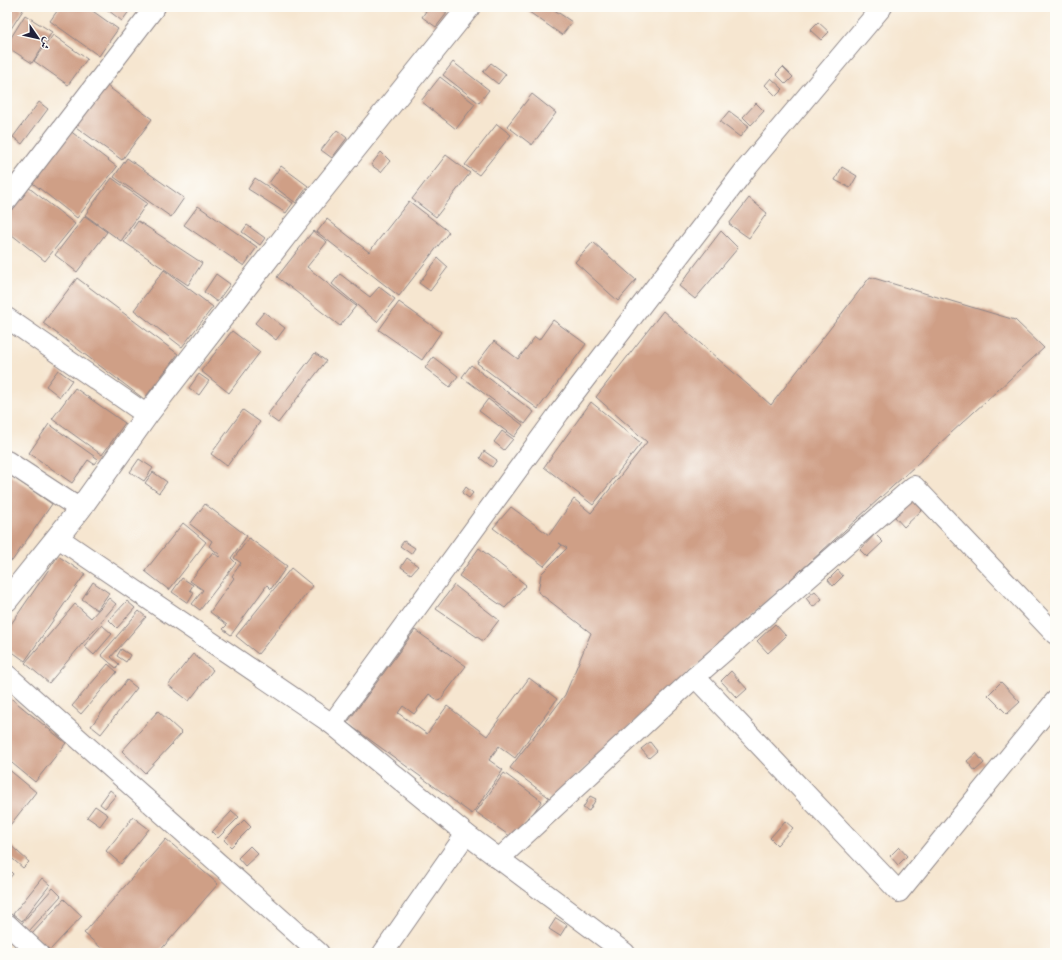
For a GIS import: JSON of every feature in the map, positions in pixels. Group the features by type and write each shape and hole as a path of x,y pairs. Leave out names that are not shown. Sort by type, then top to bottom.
{"street":[{"path":"7,200 155,7"},
{"path":"9,594 80,510 147,415 290,230 469,7"},
{"path":"332,724 554,420 740,176 882,7"},
{"path":"7,318 147,415"},
{"path":"7,461 80,510"},
{"path":"499,859 695,677 914,486 1055,634"},
{"path":"57,537 332,724 466,834 624,953"},
{"path":"7,675 319,953"},
{"path":"695,677 899,892 1055,701"},
{"path":"383,953 466,834"},
{"path":"7,924 38,953"}],"building":[{"path":"7,7 19,7 23,10 7,35"},
{"path":"60,7 87,7 118,29 99,56 50,21"},
{"path":"104,7 132,7 122,21"},
{"path":"421,7 438,7 447,13 436,27 422,17 426,11"},
{"path":"522,7 550,7 572,22 562,35"},
{"path":"25,15 52,32 32,63 7,47 7,44"},
{"path":"818,22 829,32 821,40 810,30"},
{"path":"53,35 87,59 68,85 34,61"},
{"path":"453,62 489,90 479,103 443,75"},
{"path":"491,63 506,74 498,84 483,72"},
{"path":"783,67 793,77 786,84 776,74"},
{"path":"440,77 475,104 456,129 421,101"},
{"path":"771,78 783,89 776,96 765,85"},
{"path":"103,83 152,119 122,160 73,125"},
{"path":"532,94 556,113 532,145 507,126"},
{"path":"39,102 48,109 22,144 13,137"},
{"path":"756,103 764,111 751,125 743,117"},
{"path":"729,111 749,126 740,137 720,122"},
{"path":"497,124 511,135 479,175 465,165"},
{"path":"69,130 117,167 77,218 30,181"},
{"path":"337,130 347,138 332,158 321,150"},
{"path":"381,152 390,161 381,172 371,165"},
{"path":"446,155 470,173 436,217 412,199"},
{"path":"127,158 184,198 171,217 114,177"},
{"path":"281,166 308,186 296,203 269,183"},
{"path":"842,167 857,176 850,188 835,180"},
{"path":"112,178 147,203 121,241 85,215"},
{"path":"255,178 293,203 286,213 248,189"},
{"path":"28,187 75,224 45,261 7,231 7,214"},
{"path":"749,198 767,213 749,238 729,224"},
{"path":"409,201 449,232 399,296 317,232 327,219 369,252"},
{"path":"198,206 257,247 244,266 184,225"},
{"path":"85,216 107,232 77,272 55,255"},
{"path":"138,221 202,263 188,285 124,242"},
{"path":"247,225 265,238 260,245 242,232"},
{"path":"313,231 327,242 307,267 356,306 340,326 277,277"},
{"path":"721,231 738,248 695,299 679,286"},
{"path":"593,242 636,280 618,301 575,262"},
{"path":"438,258 448,267 430,291 419,283"},
{"path":"164,270 213,307 182,347 134,310"},
{"path":"216,274 230,284 217,302 204,292"},
{"path":"340,274 370,297 379,287 395,299 377,322 332,284"},
{"path":"870,277 1015,320 1044,348 551,799 510,768 565,695 591,633 538,592 541,574 567,548 559,543 562,545 544,566 493,528 511,507 549,535 574,499 591,513 647,442 596,397 663,311 771,405"},
{"path":"77,278 178,354 144,399 43,323"},
{"path":"399,302 441,332 422,360 379,330"},
{"path":"264,312 285,328 276,340 255,323"},
{"path":"553,320 586,344 538,409 477,363 494,341 518,359 535,337 539,340"},
{"path":"232,331 260,352 229,393 201,371"},
{"path":"315,353 326,361 278,423 267,415"},
{"path":"433,357 458,376 450,387 425,368"},
{"path":"471,365 534,412 525,424 462,377"},
{"path":"58,370 72,380 60,397 46,386"},
{"path":"199,374 209,381 199,395 189,388"},
{"path":"75,388 125,423 102,455 52,419"},
{"path":"488,399 523,425 514,437 479,411"},
{"path":"591,402 641,443 593,505 544,467"},
{"path":"243,410 260,422 227,466 211,454"},
{"path":"49,424 98,459 94,464 88,460 72,483 29,453"},
{"path":"502,431 513,439 504,450 494,442"},
{"path":"484,451 497,460 492,467 480,458"},
{"path":"139,459 153,468 144,481 130,472"},
{"path":"153,472 167,482 159,493 145,483"},
{"path":"7,473 52,504 12,561 7,558"},
{"path":"466,487 473,493 469,498 462,493"},
{"path":"913,500 922,510 904,527 895,517"},
{"path":"205,504 247,536 231,558 236,563 200,610 192,604 203,590 190,581 213,552 219,557 220,555 209,546 212,541 190,524"},
{"path":"183,523 206,542 169,590 145,571"},
{"path":"875,534 883,542 867,557 860,550"},
{"path":"249,538 287,566 271,589 267,585 231,635 223,629 227,625 210,612 234,578 232,576 241,563 234,558"},
{"path":"404,541 415,548 411,554 400,546"},
{"path":"479,548 526,585 505,608 459,576"},
{"path":"58,556 85,574 25,661 7,648 7,630"},
{"path":"407,558 418,566 411,574 401,567"},
{"path":"291,568 313,586 258,654 236,636"},
{"path":"838,570 843,576 833,586 828,580"},
{"path":"182,578 193,585 190,590 194,593 188,603 172,592"},
{"path":"93,582 109,593 97,610 82,599"},
{"path":"454,585 499,620 483,641 436,609"},
{"path":"815,591 822,599 813,607 806,598"},
{"path":"109,598 116,604 49,683 25,663 75,604 91,618"},
{"path":"127,601 135,608 117,628 109,620"},
{"path":"139,611 146,617 111,657 119,664 116,668 101,655"},
{"path":"775,624 786,636 768,653 757,641"},
{"path":"102,625 112,634 94,655 84,646"},
{"path":"415,630 466,666 439,701 429,694 414,714 403,706 398,713 427,734 447,706 487,736 529,678 557,699 515,758 499,746 489,760 503,770 472,814 347,723"},
{"path":"121,649 130,655 126,662 117,656"},
{"path":"193,654 213,670 189,701 168,685"},
{"path":"108,664 117,672 81,714 72,706"},
{"path":"731,671 747,689 737,698 721,681"},
{"path":"127,680 137,688 101,734 91,726"},
{"path":"1001,682 1020,702 1007,714 988,695"},
{"path":"7,695 66,743 35,782 7,759"},
{"path":"158,711 182,733 145,773 122,751"},
{"path":"650,742 657,751 649,758 641,749"},
{"path":"976,753 984,763 975,771 967,761"},
{"path":"7,768 36,792 7,829"},
{"path":"504,773 542,801 514,839 476,812"},
{"path":"110,790 116,795 105,808 100,804"},
{"path":"590,796 596,799 589,811 583,808"},
{"path":"95,806 108,815 100,826 87,817"},
{"path":"232,811 239,817 218,838 212,832"},
{"path":"133,817 149,829 121,864 106,851"},
{"path":"244,820 251,827 231,847 224,840"},
{"path":"785,821 793,828 777,845 770,838"},
{"path":"166,839 218,884 158,953 107,953 84,933"},
{"path":"7,842 29,862 23,868 7,854"},
{"path":"250,846 258,854 245,866 238,858"},
{"path":"899,847 907,856 898,865 890,856"},
{"path":"7,862 11,865 8,869 13,874 7,881"},
{"path":"42,878 50,885 22,921 13,914"},
{"path":"53,888 61,896 29,931 21,924"},
{"path":"64,899 82,916 50,950 32,934"},
{"path":"556,918 567,925 560,936 549,929"}]}
